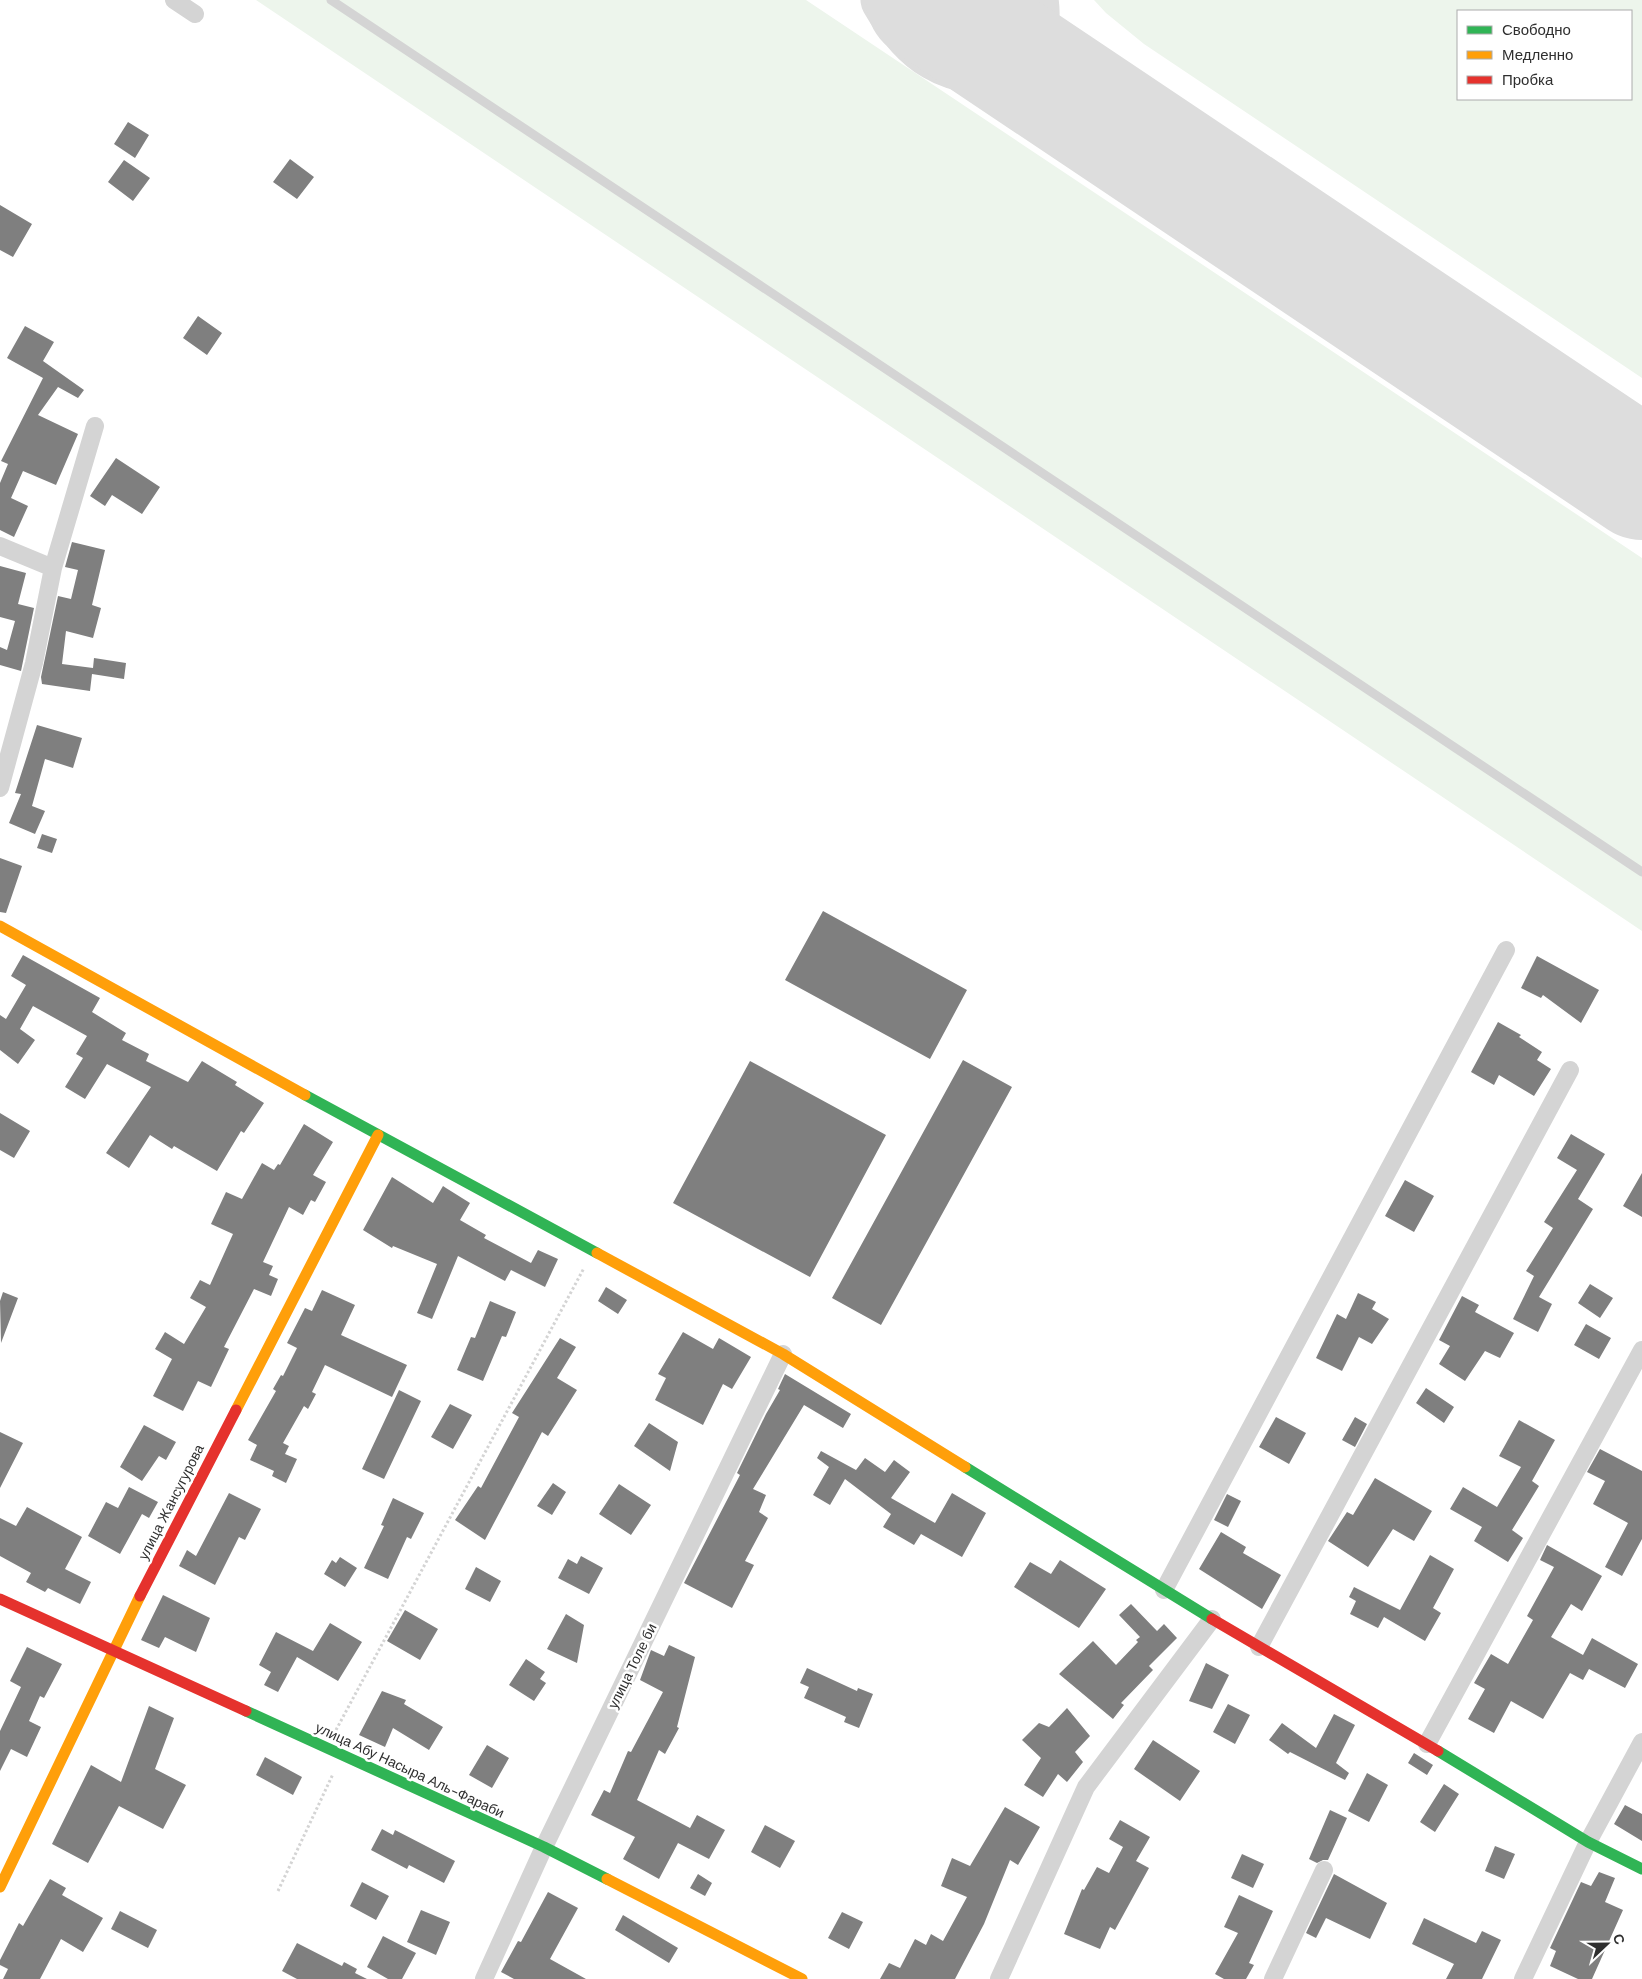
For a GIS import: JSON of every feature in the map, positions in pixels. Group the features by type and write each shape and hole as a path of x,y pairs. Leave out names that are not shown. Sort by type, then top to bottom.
{"street":[{"path":"174,0 195,14"},
{"path":"1,782 34,663 53,568 95,426"},
{"path":"0,546 53,568"},
{"path":"0,926 378,1135 783,1354 1212,1620 1427,1744 1588,1842 1642,1869"},
{"path":"1164,1590 1506,950"},
{"path":"1259,1647 1570,1070"},
{"name":"улица Жансугурова","path":"0,1887 112,1650 378,1135"},
{"path":"1427,1744 1642,1350"},
{"name":"улица Толе би","path":"484,1979 544,1847 783,1354"},
{"name":"улица Абу Насыра Аль-Фараби","path":"0,1599 544,1847 802,1979"},
{"path":"999,1979 1086,1787 1212,1620"},
{"path":"1522,1979 1588,1842 1642,1742"},
{"path":"1273,1979 1324,1870"}],"lane":[{"path":"331,0 1642,872"}],"path":[{"path":"326,1748 593,1251"},
{"path":"278,1891 342,1755"}],"shaded area":[{"path":"256,0 806,0 1642,558 1642,931"},
{"path":"1094,0 1642,0 1642,378 1144,44 1106,13"}],"building":[{"path":"128,122 149,135 135,158 114,144"},
{"path":"290,159 314,177 297,199 273,182"},
{"path":"124,160 150,178 133,201 108,182"},
{"path":"0,205 32,224 13,257 0,250"},
{"path":"198,316 222,333 207,355 183,338"},
{"path":"25,326 54,342 43,361 84,390 78,398 58,387 38,415 78,434 56,485 23,471 11,498 28,506 14,537 0,530 0,483 8,464 1,461 43,378 7,358"},
{"path":"116,458 160,487 142,514 112,495 105,506 90,496"},
{"path":"72,542 105,550 92,605 101,608 93,638 66,631 62,664 93,668 94,658 126,663 124,679 92,674 90,691 42,684 41,677 58,596 71,599 78,570 65,567"},
{"path":"0,566 26,573 18,604 34,608 21,671 0,665 0,647 7,650 15,621 0,617"},
{"path":"37,725 82,738 73,768 45,759 32,806 45,811 35,834 9,823 21,794 15,793"},
{"path":"42,834 57,839 52,853 37,848"},
{"path":"0,858 22,866 6,913 0,912"},
{"path":"823,911 967,990 930,1059 785,980"},
{"path":"23,955 100,998 92,1012 126,1033 122,1040 149,1054 146,1061 188,1082 202,1061 237,1082 235,1085 264,1103 244,1133 241,1131 217,1171 174,1146 172,1149 150,1135 129,1168 106,1153 151,1087 107,1064 85,1099 65,1087 83,1058 76,1054 87,1036 33,1006 20,1029 35,1040 18,1064 0,1050 0,1015 6,1019 26,985 11,976"},
{"path":"1537,956 1599,990 1581,1023 1543,995 1541,998 1521,988"},
{"path":"1498,1022 1521,1035 1519,1037 1542,1052 1537,1060 1551,1069 1534,1096 1499,1075 1494,1085 1471,1072"},
{"path":"963,1060 1012,1087 881,1325 832,1298"},
{"path":"750,1061 886,1135 810,1277 673,1203"},
{"path":"0,1113 30,1131 14,1158 0,1150"},
{"path":"304,1124 333,1142 313,1175 326,1182 315,1202 311,1200 303,1215 289,1207 263,1262 273,1266 269,1275 278,1279 271,1296 254,1289 224,1347 229,1349 211,1387 198,1381 183,1411 153,1396 172,1359 155,1349 165,1332 184,1344 206,1307 190,1298 200,1280 210,1285 233,1234 211,1224 226,1192 242,1199 262,1163 274,1170 278,1164 280,1165"},
{"path":"1571,1134 1605,1154 1578,1199 1593,1209 1539,1297 1552,1304 1538,1332 1513,1319 1534,1276 1526,1271 1553,1228 1544,1222 1577,1170 1557,1158"},
{"path":"1642,1173 1642,1217 1623,1206"},
{"path":"392,1177 433,1203 443,1186 470,1203 460,1220 486,1235 484,1238 531,1263 538,1250 558,1259 545,1287 511,1270 505,1281 458,1256 432,1319 417,1313 437,1264 393,1246 392,1248 363,1230"},
{"path":"1405,1180 1434,1196 1414,1232 1385,1216"},
{"path":"1590,1284 1613,1298 1600,1318 1578,1303"},
{"path":"606,1287 627,1300 618,1314 598,1301"},
{"path":"322,1290 355,1305 341,1335 407,1365 392,1397 325,1365 312,1392 316,1394 308,1409 304,1406 283,1443 289,1446 285,1454 297,1459 286,1483 272,1476 274,1471 250,1460 257,1445 248,1440 276,1391 273,1389 281,1375 283,1376 297,1348 287,1343 305,1308 312,1311"},
{"path":"3,1292 18,1298 1,1343 0,1301"},
{"path":"1358,1293 1376,1302 1372,1309 1389,1319 1372,1344 1359,1337 1342,1371 1316,1358 1337,1314 1346,1319"},
{"path":"1462,1296 1479,1305 1475,1312 1514,1333 1500,1358 1485,1351 1465,1381 1439,1364 1450,1346 1439,1340"},
{"path":"490,1301 516,1312 506,1337 502,1336 483,1381 457,1370 471,1337 475,1338"},
{"path":"1586,1324 1611,1338 1599,1359 1574,1345"},
{"path":"683,1332 713,1349 719,1338 751,1357 732,1389 723,1384 703,1425 655,1400 666,1378 658,1374"},
{"path":"560,1338 576,1347 557,1378 577,1390 548,1436 542,1432 485,1540 455,1520 478,1486 481,1488 519,1417 512,1413"},
{"path":"785,1374 851,1414 843,1428 804,1405 753,1489 766,1495 759,1512 768,1518 745,1561 754,1565 732,1608 684,1583 740,1475 737,1473 780,1390 778,1389"},
{"path":"1426,1388 1454,1407 1444,1423 1416,1403"},
{"path":"399,1390 421,1401 384,1479 362,1469"},
{"path":"450,1404 472,1415 453,1449 431,1437"},
{"path":"1276,1417 1306,1433 1289,1464 1259,1447"},
{"path":"1355,1417 1367,1424 1355,1447 1342,1440"},
{"path":"1519,1420 1555,1440 1532,1481 1539,1486 1512,1530 1523,1538 1508,1562 1474,1541 1482,1527 1450,1509 1463,1487 1497,1507 1521,1467 1499,1456"},
{"path":"649,1423 678,1442 670,1471 634,1446"},
{"path":"144,1425 176,1442 166,1460 159,1456 142,1481 120,1467"},
{"path":"0,1432 23,1443 0,1488"},
{"path":"1600,1449 1642,1471 1642,1539 1622,1576 1605,1567 1628,1523 1593,1504 1605,1481 1587,1472"},
{"path":"821,1451 856,1470 865,1458 885,1472 894,1460 910,1472 891,1498 935,1523 952,1493 986,1513 962,1557 921,1534 914,1545 883,1527 891,1514 845,1479 830,1505 813,1495 829,1467 817,1458"},
{"path":"1375,1478 1432,1511 1414,1541 1393,1529 1368,1567 1328,1541 1347,1512 1353,1515"},
{"path":"553,1483 566,1492 552,1515 537,1506"},
{"path":"619,1484 651,1505 631,1535 599,1514"},
{"path":"129,1487 158,1502 149,1518 142,1514 120,1554 88,1536 106,1502 118,1508"},
{"path":"229,1493 261,1509 245,1540 239,1537 215,1585 179,1566 187,1550 196,1556"},
{"path":"1227,1494 1241,1501 1228,1527 1214,1520"},
{"path":"393,1498 424,1513 411,1539 407,1537 388,1579 364,1568 384,1526 381,1525"},
{"path":"27,1507 82,1537 65,1569 91,1582 80,1604 48,1588 45,1592 26,1582 31,1573 0,1556 0,1518 16,1526"},
{"path":"1221,1532 1246,1547 1243,1553 1281,1575 1262,1609 1199,1569"},
{"path":"1547,1545 1602,1576 1582,1611 1571,1604 1551,1637 1583,1655 1592,1638 1638,1664 1625,1688 1589,1669 1583,1680 1570,1673 1543,1719 1511,1701 1494,1733 1468,1719 1485,1689 1474,1683 1491,1654 1508,1664 1533,1620 1527,1616 1554,1567 1540,1560"},
{"path":"1430,1555 1454,1569 1433,1608 1441,1613 1425,1641 1384,1617 1378,1628 1350,1614 1356,1601 1349,1597 1354,1587 1400,1610"},
{"path":"581,1556 603,1568 589,1594 558,1578 568,1559 577,1564"},
{"path":"340,1557 357,1568 345,1587 324,1574 332,1560 336,1563"},
{"path":"1060,1560 1106,1589 1079,1628 1014,1587 1030,1562 1051,1574"},
{"path":"476,1567 501,1581 490,1602 465,1589"},
{"path":"163,1595 210,1618 196,1652 165,1637 159,1648 141,1640"},
{"path":"1131,1604 1157,1631 1164,1624 1177,1638 1149,1666 1153,1670 1121,1703 1124,1705 1113,1719 1059,1674 1093,1641 1116,1665 1138,1642 1136,1640 1140,1637 1119,1615"},
{"path":"405,1610 438,1629 420,1660 387,1641"},
{"path":"566,1614 584,1625 577,1663 547,1649"},
{"path":"330,1623 362,1642 338,1681 297,1657 278,1692 264,1685 271,1672 259,1665 276,1632 313,1651"},
{"path":"669,1645 695,1657 677,1727 679,1728 665,1754 659,1750 637,1800 690,1828 697,1815 725,1830 709,1859 678,1843 659,1879 623,1859 635,1837 591,1815 604,1790 610,1793 628,1751 631,1752 663,1692 640,1680 651,1650 664,1656"},
{"path":"27,1647 62,1664 44,1698 40,1696 29,1721 41,1727 27,1757 11,1749 0,1771 0,1731 21,1687 10,1681"},
{"path":"526,1659 545,1672 540,1679 546,1683 534,1701 509,1685"},
{"path":"1206,1663 1229,1675 1212,1709 1189,1701"},
{"path":"807,1668 857,1691 858,1688 873,1694 859,1728 844,1722 846,1717 804,1698 809,1687 800,1683"},
{"path":"382,1691 406,1700 404,1704 443,1727 429,1750 393,1728 385,1747 359,1735"},
{"path":"1228,1704 1250,1715 1235,1744 1213,1732"},
{"path":"149,1706 174,1718 155,1769 186,1785 163,1829 119,1806 88,1863 52,1844 91,1765 121,1782"},
{"path":"1067,1708 1090,1736 1075,1752 1083,1762 1067,1782 1058,1774 1043,1797 1024,1785 1041,1758 1022,1740 1039,1723 1049,1727"},
{"path":"1334,1714 1355,1725 1336,1763 1349,1773 1345,1780 1290,1752 1288,1754 1269,1740 1282,1723 1316,1748"},
{"path":"1153,1740 1200,1771 1180,1801 1134,1769"},
{"path":"487,1745 509,1758 492,1788 469,1775"},
{"path":"1414,1753 1433,1765 1427,1775 1408,1763"},
{"path":"265,1757 302,1777 293,1795 256,1775"},
{"path":"1367,1773 1388,1785 1369,1822 1348,1811"},
{"path":"1444,1784 1459,1794 1435,1832 1420,1822"},
{"path":"1625,1805 1642,1814 1642,1841 1614,1824"},
{"path":"1005,1807 1040,1827 1018,1865 1010,1860 984,1924 955,1979 880,1979 889,1963 900,1968 915,1939 926,1945 931,1934 943,1941 967,1897 941,1886 952,1858 970,1866"},
{"path":"1330,1810 1347,1818 1328,1860 1317,1863 1309,1859"},
{"path":"1120,1820 1150,1837 1136,1861 1149,1868 1115,1930 1110,1927 1100,1949 1064,1934 1082,1889 1084,1890 1097,1867 1109,1873 1123,1847 1109,1839"},
{"path":"765,1825 795,1841 780,1868 751,1852"},
{"path":"382,1829 393,1835 395,1830 455,1861 444,1883 409,1865 407,1869 371,1850"},
{"path":"1495,1846 1515,1854 1504,1879 1485,1871"},
{"path":"1242,1854 1264,1864 1253,1888 1231,1878"},
{"path":"1599,1872 1615,1878 1605,1902 1623,1910 1592,1979 1578,1979 1550,1966 1556,1951 1550,1948 1581,1882 1591,1886"},
{"path":"698,1874 712,1883 705,1896 690,1888"},
{"path":"1334,1874 1387,1903 1370,1939 1326,1918 1316,1938 1306,1933"},
{"path":"50,1879 66,1888 62,1895 103,1918 83,1952 61,1939 40,1979 3,1979 8,1969 0,1965 0,1960 19,1923 23,1926"},
{"path":"362,1882 389,1896 376,1920 350,1906"},
{"path":"548,1892 578,1908 550,1959 586,1979 514,1979 501,1972 518,1941 521,1942"},
{"path":"1239,1895 1273,1911 1249,1963 1254,1965 1246,1979 1224,1979 1215,1974 1238,1933 1224,1927"},
{"path":"421,1910 450,1922 436,1955 407,1942"},
{"path":"120,1911 157,1930 148,1948 111,1929"},
{"path":"842,1912 863,1922 849,1949 828,1938"},
{"path":"623,1915 678,1948 669,1963 615,1930"},
{"path":"1424,1918 1476,1943 1482,1931 1501,1940 1482,1979 1446,1979 1454,1964 1412,1944"},
{"path":"383,1936 416,1953 402,1979 388,1979 367,1967"},
{"path":"297,1943 342,1966 344,1962 357,1969 355,1973 367,1979 297,1979 282,1971"}],"taxiway":[{"path":"885,0 907,31 927,51 954,65 973,68 990,68 1007,62 1020,53 1030,39 1035,22 1034,0"},
{"path":"978,0 995,31 1015,59"}],"runway":[{"path":"927,0 1642,479"}],"traffic: fast":[{"path":"305,1095 597,1253"},
{"path":"965,1467 1212,1619"},
{"path":"246,1711 544,1847 607,1879"},
{"path":"1438,1751 1588,1842 1642,1869"}],"traffic: slow":[{"path":"0,926 305,1095"},
{"path":"236,1410 378,1135"},
{"path":"597,1253 783,1354 965,1467"},
{"path":"0,1887 140,1596"},
{"path":"607,1879 802,1979"}],"traffic: jam":[{"path":"140,1596 236,1410"},
{"path":"0,1599 246,1711"},
{"path":"1212,1619 1438,1751"}]}
